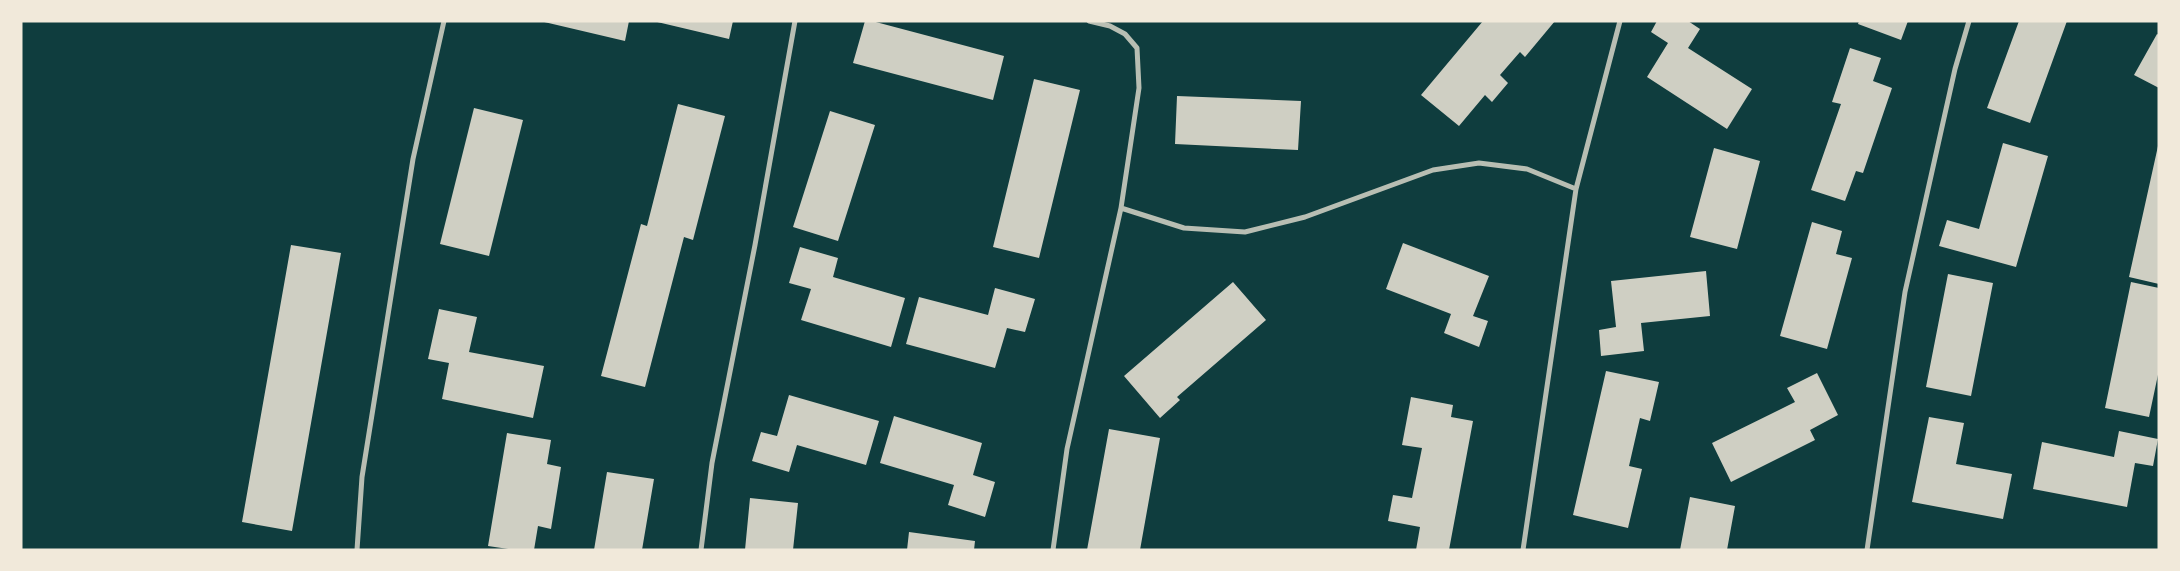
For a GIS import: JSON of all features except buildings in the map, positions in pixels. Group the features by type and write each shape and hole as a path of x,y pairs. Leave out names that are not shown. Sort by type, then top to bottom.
{"street":[{"path":"356,550 362,477 413,159 444,21"},
{"path":"701,550 712,463 755,244 795,21"},
{"path":"1053,550 1067,449 1121,208 1139,88 1137,48 1125,34 1110,26 1089,21"},
{"path":"1523,550 1576,189 1620,21"},
{"path":"1867,550 1906,292 1955,69 1969,21"},
{"path":"1121,208 1184,228 1245,232 1304,217 1433,170 1479,163 1527,169 1576,189"}]}
